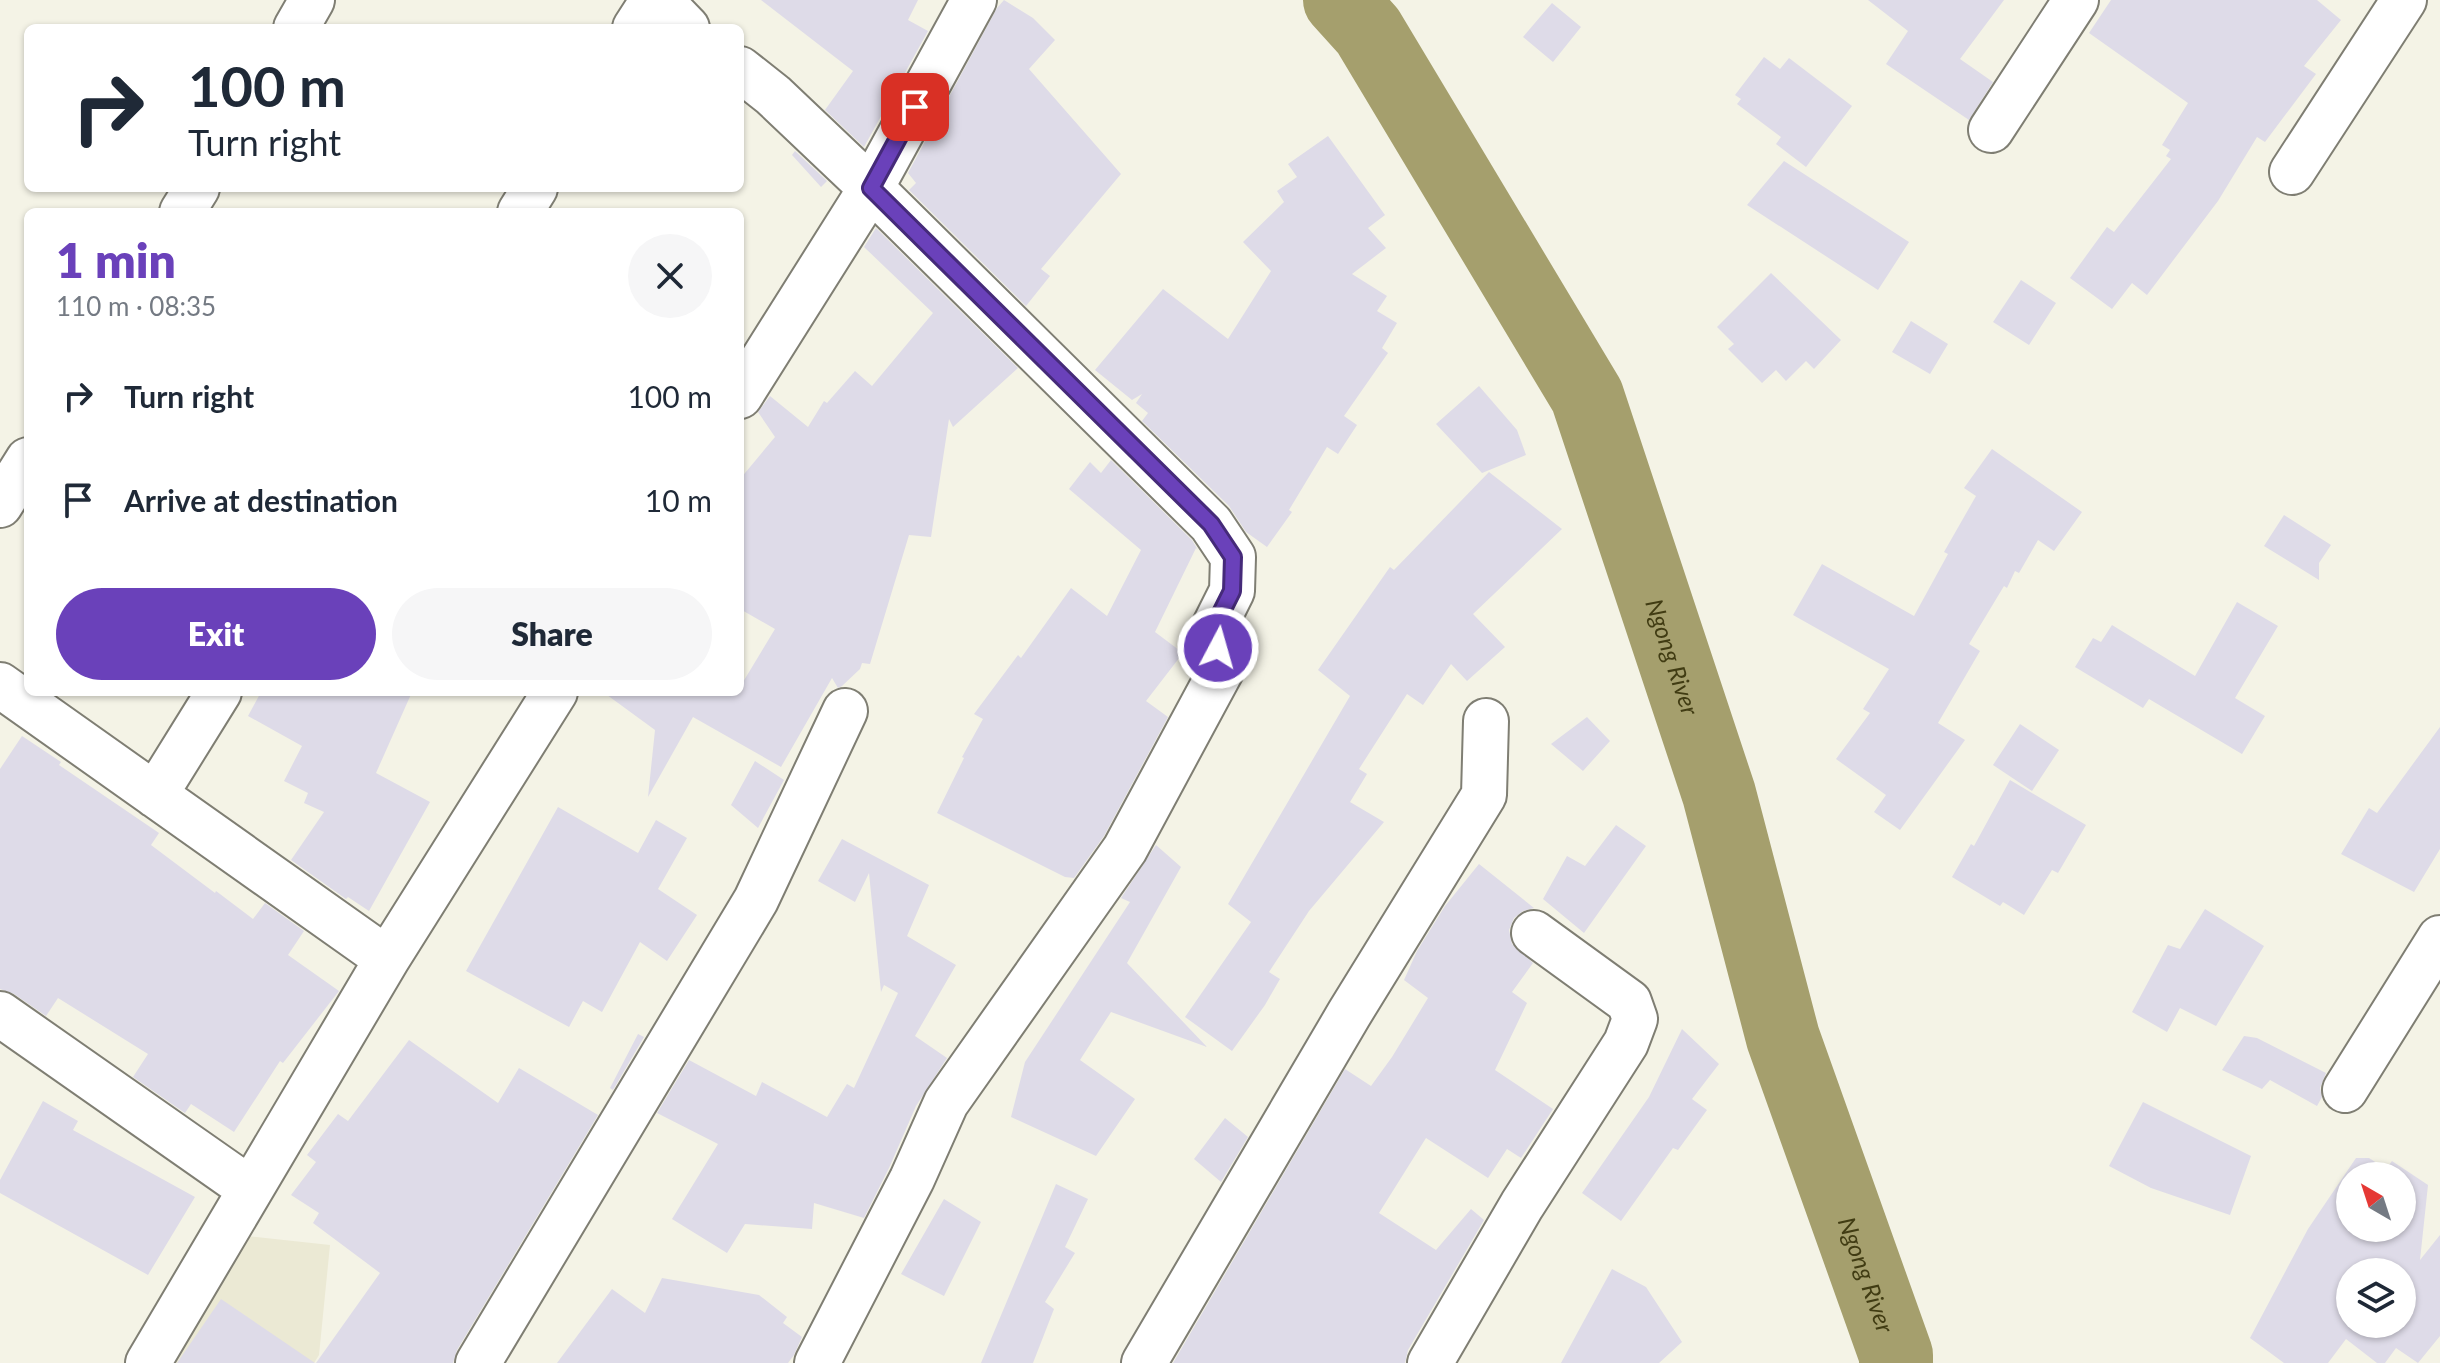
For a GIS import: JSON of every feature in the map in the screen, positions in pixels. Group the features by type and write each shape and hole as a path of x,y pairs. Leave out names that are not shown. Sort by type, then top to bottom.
{"street":[{"path":"298,24 312,0"},
{"path":"638,24 653,0"},
{"path":"660,0 683,24"},
{"path":"744,390 871,188 974,0"},
{"path":"1991,130 2076,0"},
{"path":"2292,172 2404,0"},
{"path":"744,72 773,95 871,188 1211,524 1233,557 1232,591 1213,629 1223,667 1125,849 946,1103 912,1179 817,1363"},
{"path":"0,505 24,466"},
{"path":"0,685 387,959"},
{"path":"155,795 217,696"},
{"path":"148,1363 387,959 552,696"},
{"path":"478,1363 756,900 845,711"},
{"path":"1144,1363 1349,1014 1484,795 1486,721"},
{"path":"1430,1363 1522,1205 1626,1043 1635,1019 1629,1002 1534,933"},
{"path":"2345,1090 2440,938"},
{"path":"0,1014 250,1189"}],"shaded area":[{"path":"238,1235 330,1245 319,1355 314,1363 152,1363"}],"building":[{"path":"761,0 918,0 908,20 928,31 864,147 825,110 853,71"},
{"path":"1004,0 1033,18 1055,40 1029,69 1121,174 1041,269 1050,276 1026,306 909,190 916,183 908,173"},
{"path":"1868,0 2004,0 1960,59 1993,82 1969,120 1886,64 1908,31"},
{"path":"2111,0 2317,0 2341,20 2304,66 2316,74 2265,142 2257,137 2218,201 2147,295 2132,283 2112,309 2070,278 2107,227 2114,232 2171,159 2166,156 2170,150 2162,145 2188,103 2089,33"},
{"path":"1552,3 1581,27 1553,62 1523,37"},
{"path":"1764,57 1780,69 1789,58 1852,106 1806,167 1776,144 1781,137 1737,104 1741,99 1735,95"},
{"path":"1328,136 1385,215 1368,228 1386,248 1352,274 1387,296 1377,311 1397,323 1382,348 1388,353 1344,416 1357,425 1338,454 1327,447 1289,510 1292,512 1267,547 1246,532 1229,506 1142,421 1148,413 1136,403 1142,394 1132,400 1095,370 1163,289 1228,339 1271,271 1243,242 1284,202 1277,191 1297,177 1288,164"},
{"path":"795,151 827,181 821,187 792,155"},
{"path":"1784,161 1909,242 1878,290 1747,205"},
{"path":"876,228 1018,368 953,427 949,419 931,537 909,535 870,664 862,663 860,669 838,688 832,678 781,767 693,717 648,797 655,730 608,696 744,696 744,680 775,629 744,611 744,474 775,437 758,412 770,396 808,427 824,401 827,403 855,371 872,386 933,313 864,247"},
{"path":"1771,273 1841,340 1814,369 1806,361 1786,381 1776,370 1762,383 1728,349 1734,344 1717,327"},
{"path":"2021,280 2056,303 2029,345 1993,322"},
{"path":"1911,321 1948,344 1930,374 1892,352"},
{"path":"1479,386 1517,430 1526,455 1482,473 1436,424"},
{"path":"1992,449 2082,512 2054,551 2038,540 2019,573 2015,571 2007,588 2004,586 1969,644 1980,651 1938,723 1965,740 1900,830 1874,812 1886,795 1836,759 1870,713 1863,709 1889,669 1793,615 1822,564 1914,616 1948,554 1944,552 1976,496 1964,488"},
{"path":"1111,460 1192,540 1198,550 1196,548 1155,632 1183,653 1146,701 1168,717 1104,836 1074,878 1065,877 937,813 983,719 974,714 1018,655 1021,658 1071,588 1107,616 1141,550 1069,489 1090,462 1101,473"},
{"path":"1489,472 1562,529 1473,614 1505,647 1467,681 1451,664 1423,705 1407,694 1359,769 1367,774 1350,802 1384,822 1309,911 1269,972 1280,979 1232,1051 1185,1017 1251,922 1228,904 1350,696 1318,670 1390,567 1394,570"},
{"path":"2284,515 2331,545 2319,563 2319,580 2264,546"},
{"path":"2237,602 2278,626 2235,698 2265,716 2242,754 2149,699 2143,708 2075,667 2093,638 2101,642 2112,625 2195,676"},
{"path":"259,696 410,696 376,773 430,802 369,911 348,897 346,899 291,860 324,812 304,803 308,793 284,781 302,746 248,716"},
{"path":"1587,717 1610,741 1583,771 1551,744"},
{"path":"2020,724 2059,750 2032,791 1993,765"},
{"path":"2440,727 2440,849 2414,892 2341,854 2369,808 2377,813"},
{"path":"22,736 159,833 151,845 215,893 253,919 265,903 304,931 288,955 339,991 283,1063 280,1061 234,1132 191,1104 185,1113 133,1077 148,1054 58,998 46,1016 14,994 0,989 0,769"},
{"path":"755,761 784,780 758,828 731,805"},
{"path":"2010,780 2086,825 2058,873 2052,870 2024,915 2003,902 2000,906 1952,877 1971,844 1974,846"},
{"path":"558,807 638,853 656,820 687,838 658,889 697,915 667,961 640,942 602,1012 583,1001 569,1027 466,971"},
{"path":"1616,825 1646,846 1584,933 1543,899 1567,856 1585,866"},
{"path":"842,839 929,885 907,936 956,965 915,1036 947,1058 916,1106 864,1218 814,1203 812,1229 745,1224 727,1253 672,1219 718,1144 657,1113 689,1060 756,1096 762,1082 827,1117 847,1084 854,1088 898,993 884,985 881,992 869,873 855,902 818,881"},
{"path":"1156,845 1181,867 1127,963 1207,1047 1111,1012 1080,1060 1135,1099 1096,1156 1011,1117 1025,1062 1130,902 1121,898"},
{"path":"1479,864 1534,908 1514,918 1509,930 1512,944 1533,963 1512,992 1527,1003 1495,1070 1553,1109 1521,1158 1507,1149 1488,1178 1426,1138 1379,1213 1436,1250 1471,1209 1484,1220 1408,1350 1405,1363 1173,1363 1345,1069 1371,1086 1392,1057 1428,998 1404,980 1417,951 1445,906"},
{"path":"2205,909 2264,946 2216,1026 2180,1008 2167,1032 2132,1012 2168,945 2180,949"},
{"path":"1682,1029 1719,1064 1692,1099 1707,1110 1678,1150 1673,1148 1621,1221 1582,1193 1649,1097"},
{"path":"638,1034 644,1037 613,1090 610,1088"},
{"path":"2244,1036 2257,1038 2326,1073 2320,1088 2322,1097 2317,1106 2270,1080 2262,1089 2222,1070"},
{"path":"409,1040 498,1103 519,1068 598,1115 457,1350 453,1363 316,1363 380,1273 313,1223 319,1213 291,1195 316,1162 307,1155 338,1114 348,1121"},
{"path":"43,1101 78,1121 73,1130 195,1197 148,1275 0,1193 0,1180"},
{"path":"2143,1102 2251,1156 2230,1215 2151,1188 2109,1166"},
{"path":"1225,1118 1248,1137 1221,1182 1194,1159"},
{"path":"2356,1158 2369,1158 2375,1162 2353,1162"},
{"path":"2416,1177 2428,1185 2420,1260 2440,1235 2440,1336 2418,1363 2396,1348 2385,1363 2377,1363 2346,1339 2328,1363 2284,1363 2250,1338 2308,1229 2336,1188 2336,1242 2416,1242"},
{"path":"1056,1184 1088,1199 1065,1247 1075,1253 1045,1302 1054,1309 1033,1363 981,1363"},
{"path":"944,1199 981,1222 944,1296 901,1274"},
{"path":"1612,1269 1646,1287 1682,1342 1659,1363 1561,1363"},
{"path":"662,1278 759,1295 787,1317 783,1323 802,1337 794,1355 788,1363 557,1363 612,1289 645,1313"},
{"path":"221,1299 315,1363 177,1363"}],"waterway":[{"name":"Ngong River","path":"1340,0 1368,31 1587,396 1719,794 1783,1038 1896,1355 1896,1363"}],"route":[{"path":"915,107 871,188 1211,524 1233,557 1232,591 1213,629 1218,648"}]}
